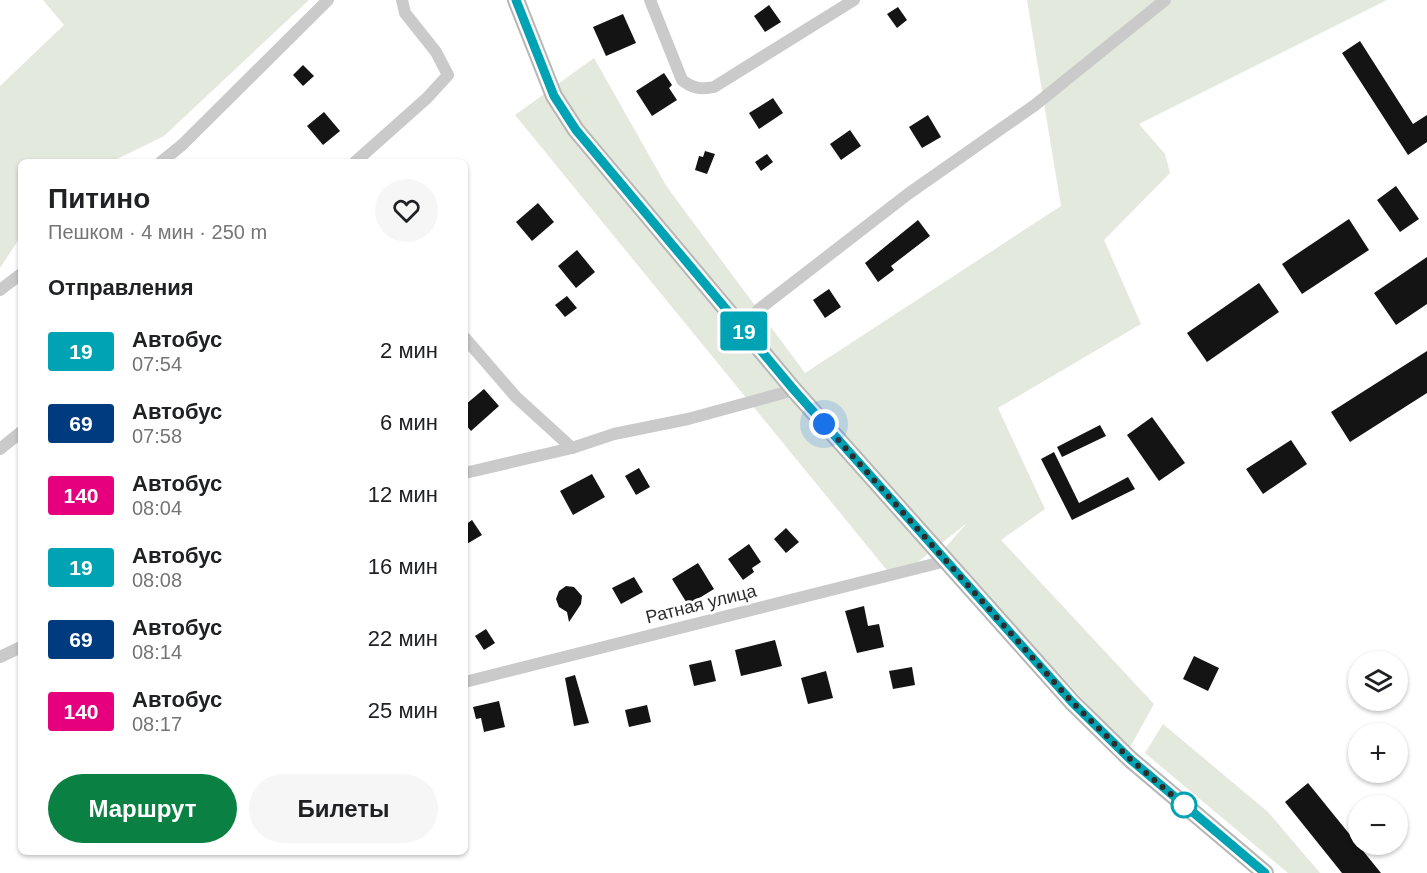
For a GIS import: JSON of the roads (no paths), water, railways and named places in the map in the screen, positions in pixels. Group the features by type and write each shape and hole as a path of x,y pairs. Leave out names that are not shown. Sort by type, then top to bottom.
{"street":[{"path":"165,159 182,145 328,0"},
{"path":"358,159 428,98 448,75 436,52 405,13 402,0"},
{"path":"516,0 554,96 576,130 794,390 1072,702 1130,759 1265,873"},
{"path":"650,0 682,80 690,87 705,89 714,87 854,0"},
{"path":"758,310 908,194 1035,105 1165,0"},
{"path":"0,290 18,276"},
{"path":"468,341 516,397 572,448"},
{"path":"468,472 572,448 614,434 688,419 794,390"},
{"path":"0,448 18,434"},
{"name":"Ратная улица","path":"468,681 946,561"},
{"path":"0,657 18,648"}]}
